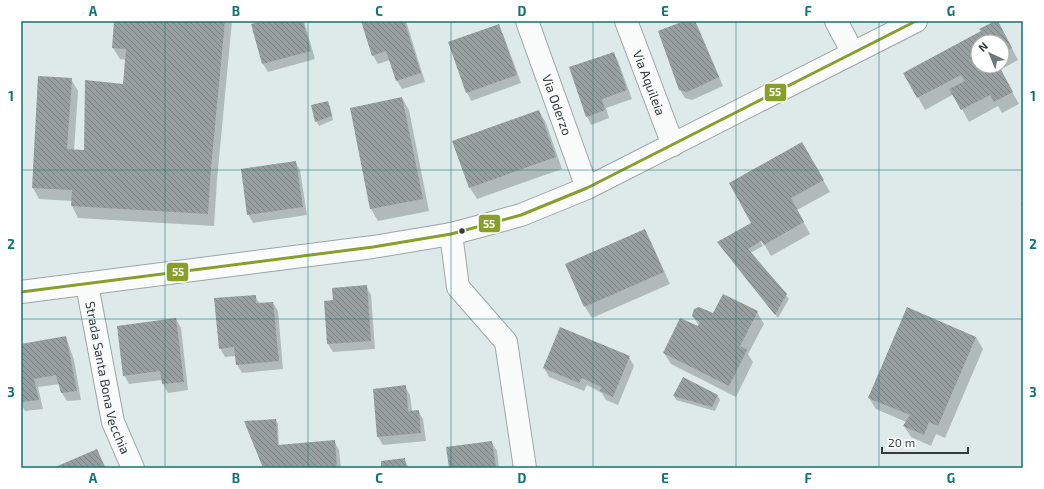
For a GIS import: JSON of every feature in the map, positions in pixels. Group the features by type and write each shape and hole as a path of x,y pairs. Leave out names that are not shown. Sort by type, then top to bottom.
{"street":[{"name":"Via Oderzo","path":"527,21 587,188"},
{"name":"Via Aquileia","path":"626,21 673,145"},
{"path":"836,21 853,53"},
{"name":"Strada Santa Bona Vecchia","path":"21,292 87,285 373,247 451,234 521,215 587,188 916,21"},
{"path":"451,234 458,287 506,342 525,468"},
{"name":"Strada Santa Bona Vecchia","path":"87,285 113,422 133,468"}],"building":[{"path":"114,21 225,21 208,214 71,206 72,190 32,188 38,76 72,78 67,149 84,150 85,80 123,84 126,49 112,48"},
{"path":"263,21 303,21 311,51 262,64 251,24"},
{"path":"361,21 404,21 421,73 396,81 386,51 372,56"},
{"path":"684,21 695,21 719,77 687,92 679,90 658,31"},
{"path":"998,21 1005,34 975,34 981,31 979,29"},
{"path":"499,24 517,75 466,93 448,42"},
{"path":"970,37 970,74 1003,74 1013,92 994,102 990,95 961,110 949,89 965,81 961,75 917,98 903,73"},
{"path":"614,52 627,90 602,99 605,110 586,117 569,67"},
{"path":"402,97 423,199 370,209 350,108"},
{"path":"328,101 332,116 315,122 311,105"},
{"path":"539,110 556,157 469,188 452,141"},
{"path":"802,142 824,180 791,198 804,222 764,245 761,241 748,249 787,294 775,315 717,242 751,223 729,183"},
{"path":"296,161 303,207 247,215 241,169"},
{"path":"645,229 664,272 584,307 565,264"},
{"path":"367,285 371,341 327,344 324,301 333,300 332,288"},
{"path":"723,294 758,311 740,346 747,350 729,386 663,353 680,318 698,326 700,322 692,316 694,309 699,307 713,313"},
{"path":"256,295 256,303 273,302 279,361 236,365 234,347 219,349 214,298"},
{"path":"907,307 976,337 938,426 929,422 924,435 903,426 910,415 868,398"},
{"path":"176,318 184,382 162,384 160,371 123,376 117,326"},
{"path":"560,327 630,356 613,397 600,391 601,387 582,378 579,383 543,368"},
{"path":"66,336 77,391 61,393 56,375 34,379 39,400 21,402 21,344"},
{"path":"683,377 718,395 712,407 673,396"},
{"path":"406,385 408,411 419,410 421,433 377,437 373,389"},
{"path":"276,419 278,445 335,440 337,468 263,468 244,421"},
{"path":"492,441 496,468 449,468 446,447"},
{"path":"97,449 105,468 53,468"},
{"path":"405,458 406,468 381,468 381,461"}],"transit line":[{"name":"55","path":"21,292 373,247 451,234 521,215 587,188 916,21"}]}
